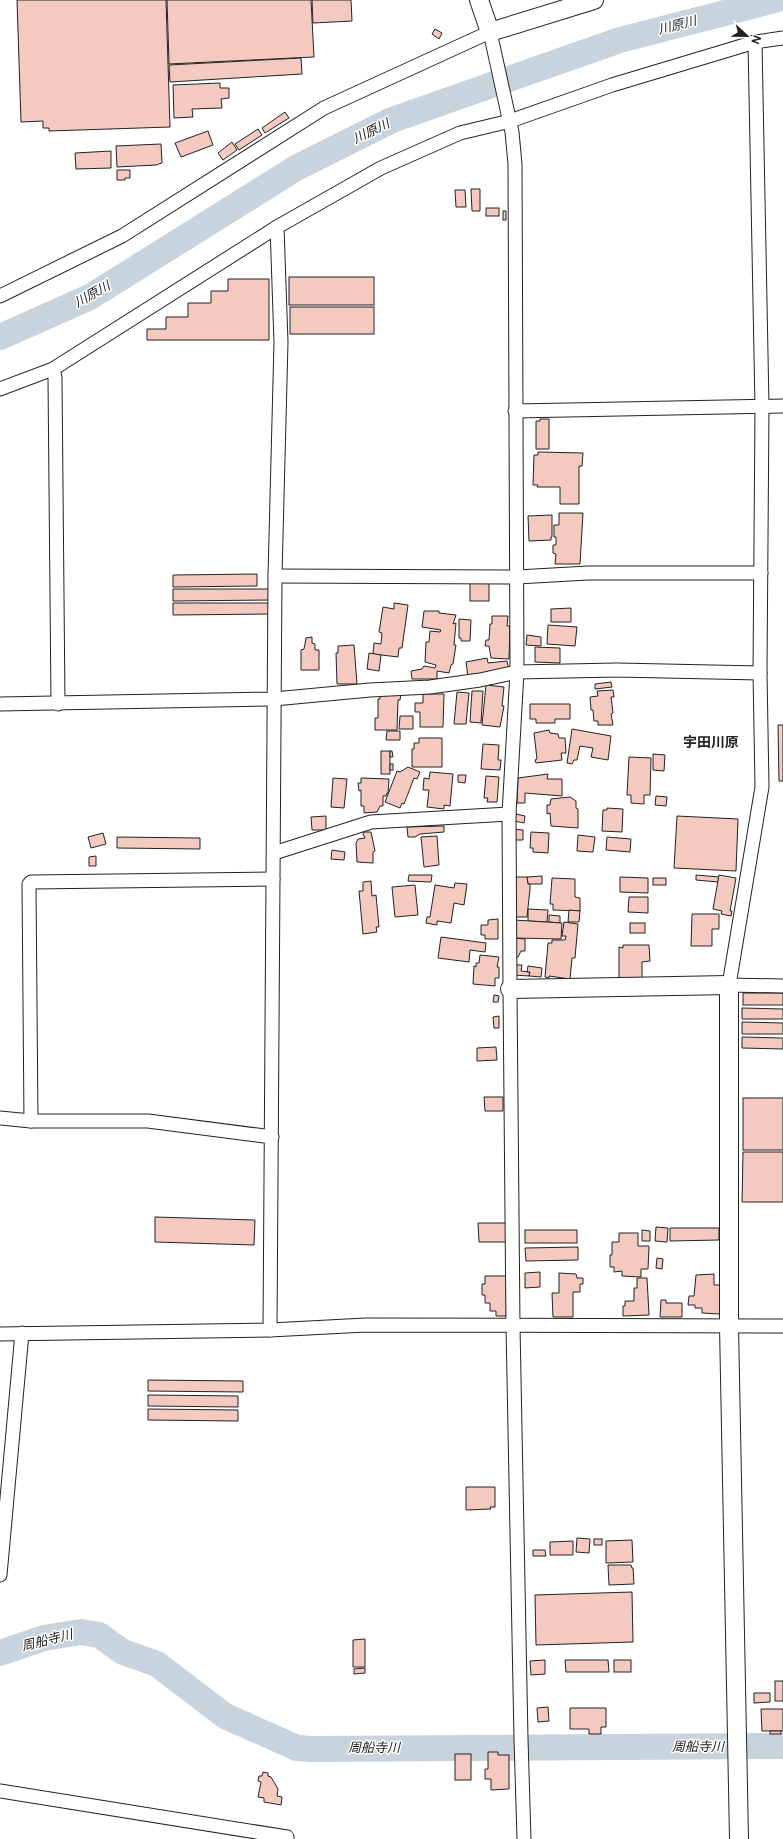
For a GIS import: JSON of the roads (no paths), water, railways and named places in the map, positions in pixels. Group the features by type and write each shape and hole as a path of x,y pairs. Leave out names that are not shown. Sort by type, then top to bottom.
{"street":[{"path":"478,0 490,32 510,121 515,164 515,411 518,672 509,814 513,1326 524,1839"},
{"path":"0,296 122,236 324,108 490,32 594,0"},
{"path":"0,389 53,368 278,227 381,168 460,133 510,121 612,85 755,42 783,38"},
{"path":"739,1839 736,1755 729,1326 729,985 762,787 760,673 762,406 755,42"},
{"path":"270,1330 275,576 280,342 278,227"},
{"path":"53,368 56,378 58,704"},
{"path":"515,411 783,406"},
{"path":"275,576 517,577 588,573 761,573"},
{"path":"0,704 274,699 370,690 430,687 480,680 518,672 617,670 760,673"},
{"path":"274,853 371,822 509,814"},
{"path":"31,1121 30,882 273,880"},
{"path":"510,989 729,985 783,986"},
{"path":"0,1118 31,1121 148,1121 272,1137"},
{"path":"0,1334 270,1330 366,1325 783,1326"},
{"path":"0,1575 22,1333"},
{"path":"0,1791 287,1837 287,1839"}],"waterway":[{"name":"川原川","path":"0,337 90,297 296,168 392,120 620,40 775,0"},
{"name":"周船寺川","path":"0,1653 44,1638 81,1632 99,1635 123,1652 157,1664 225,1716 297,1748 783,1746"}],"district":[{"name":"宇田川原","path":"711,742"}]}
